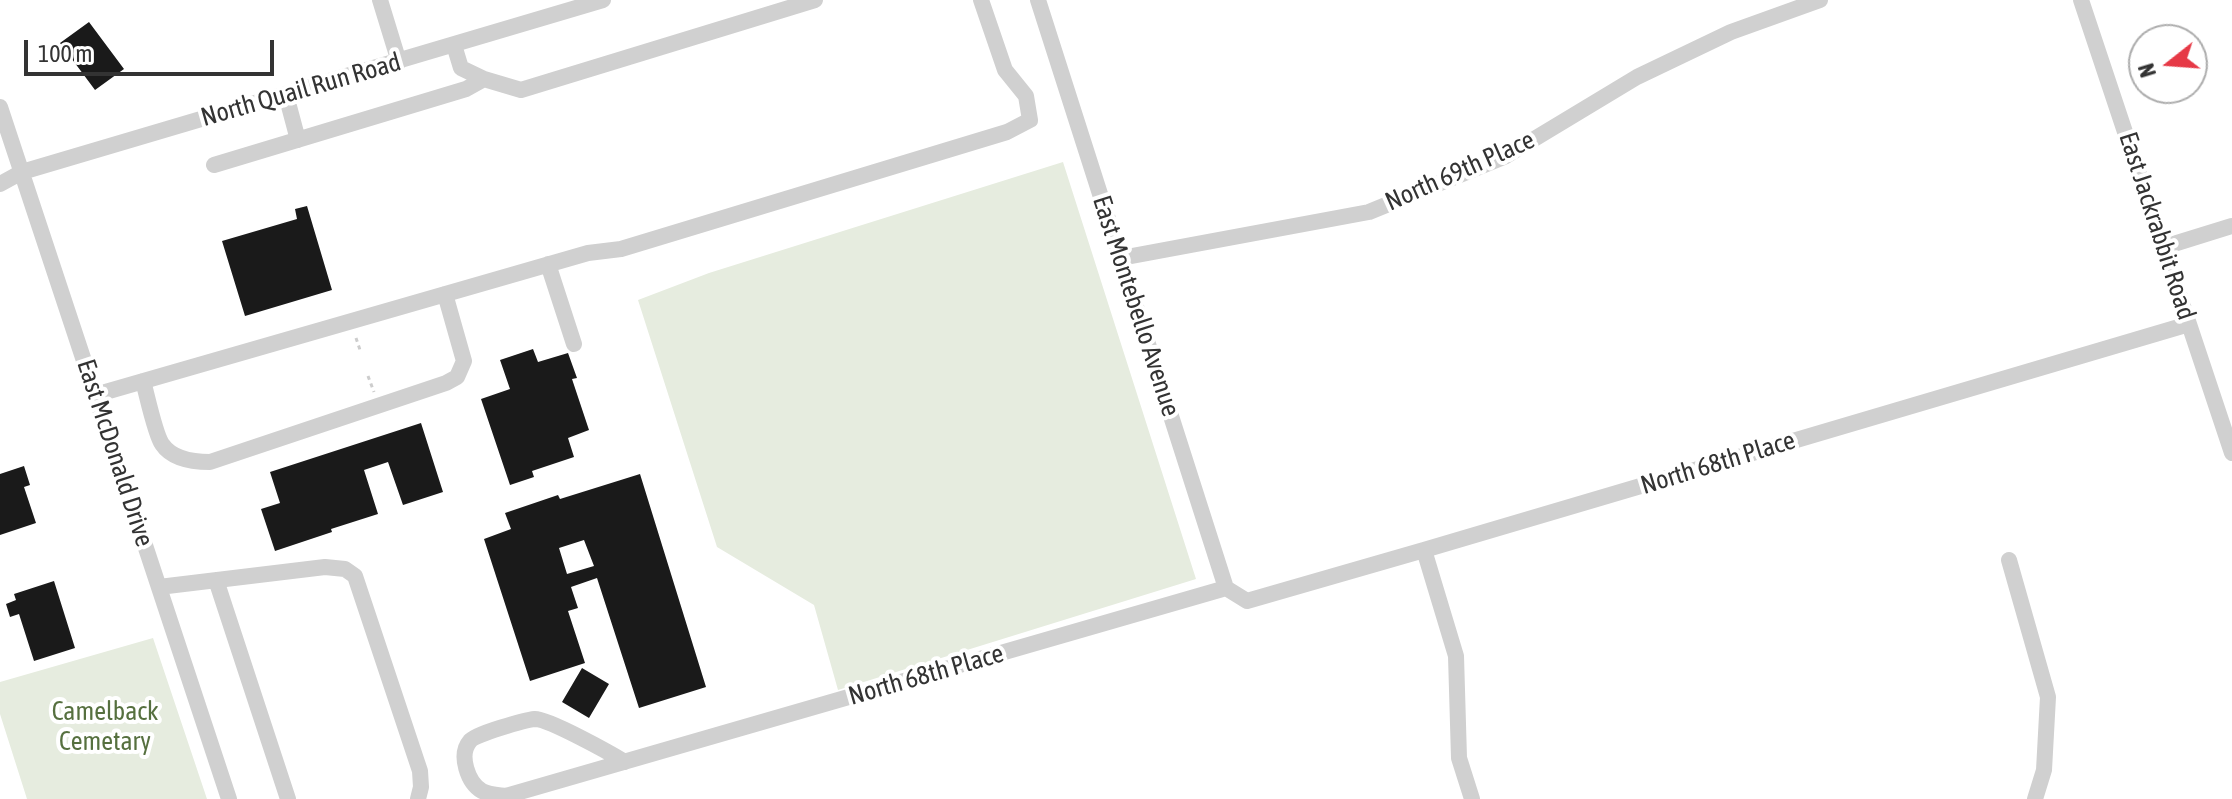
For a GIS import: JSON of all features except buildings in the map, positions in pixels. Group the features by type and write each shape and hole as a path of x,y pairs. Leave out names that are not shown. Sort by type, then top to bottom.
{"street":[{"path":"380,0 399,62"},
{"name":"North Quail Run Road","path":"0,184 22,172 603,0"},
{"path":"454,45 461,68 484,79 521,90 815,0"},
{"path":"95,395 548,264 588,253 621,249 1007,132 1030,120 1026,96 1005,70 981,0"},
{"name":"East Montebello Avenue","path":"1038,0 1226,588"},
{"name":"North 69th Place","path":"1121,258 1369,212 1506,156 1637,77 1731,32 1820,0"},
{"name":"East Jackrabbit Road","path":"2081,0 2232,453"},
{"path":"214,165 466,89 484,79"},
{"path":"286,95 298,140"},
{"name":"East McDonald Drive","path":"0,107 229,799"},
{"path":"2164,247 2232,226"},
{"path":"548,264 574,344"},
{"path":"143,381 163,445 192,462 210,462 457,377 464,361 445,294"},
{"name":"North 68th Place","path":"625,762 597,745 537,719 480,734 469,741 465,754 466,769 480,790 506,796 625,762 1226,588 1247,601 2189,324"},
{"path":"1424,550 1456,656 1459,758 1472,799"},
{"path":"2009,560 2048,697 2044,770 2035,799"},
{"path":"159,587 325,567 345,569 355,576 420,771 418,799"},
{"path":"216,580 288,799"}],"path":[{"path":"354,332 361,353"},
{"path":"368,376 375,396"}],"green space":[{"path":"1063,162 1196,579 838,690 814,605 717,547 638,300 709,273"},
{"name":"Camelback Cemetary","path":"153,638 207,799 27,799 0,714 0,682"}]}
